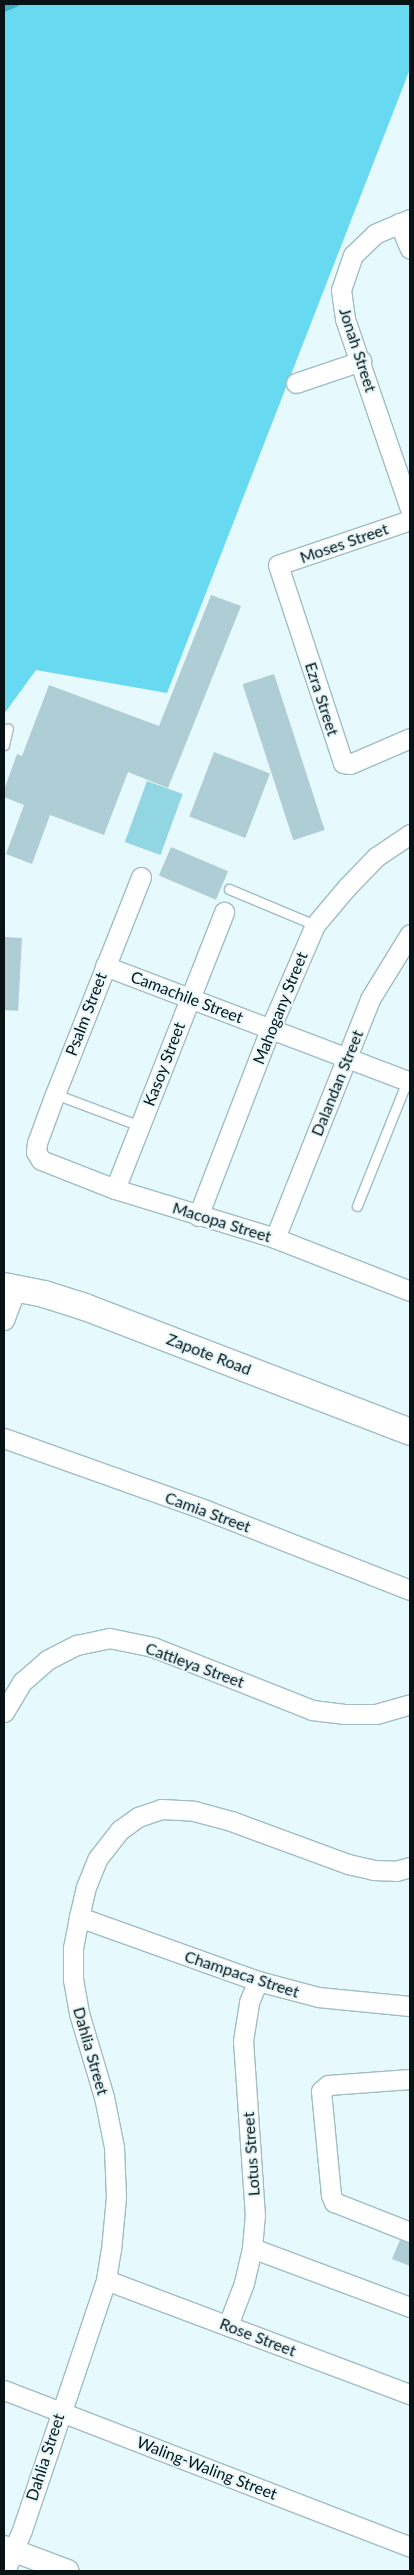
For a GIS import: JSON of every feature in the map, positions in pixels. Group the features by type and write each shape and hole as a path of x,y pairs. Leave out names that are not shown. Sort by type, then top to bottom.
{"main road":[{"name":"Zapote Road","path":"10,1287 85,1307 410,1432"}],"street":[{"path":"404,221 410,249"},
{"name":"Jonah Street","path":"404,221 375,234 353,255 341,290 345,319 361,361 410,509"},
{"path":"296,383 361,361"},
{"name":"Moses Street","path":"278,565 410,520"},
{"name":"Ezra Street","path":"278,565 343,763 350,764 410,738"},
{"name":"Mahogany Street","path":"198,1216 270,1029 315,925 347,887 376,857 410,834"},
{"name":"Psalm Street","path":"36,1152 36,1143 104,966 141,877"},
{"name":"Kasoy Street","path":"115,1189 224,912"},
{"name":"Dalandan Street","path":"275,1238 370,999 410,934"},
{"name":"Camachile Street","path":"104,966 191,997 409,1081"},
{"name":"Macopa Street","path":"36,1152 41,1160 115,1189 198,1216 275,1238 409,1288"},
{"path":"4,1320 10,1287"},
{"name":"Camia Street","path":"4,1438 206,1510 410,1590"},
{"name":"Cattleya Street","path":"4,1712 22,1682 47,1660 77,1645 109,1638 153,1647 312,1710 343,1714 376,1714 410,1704"},
{"name":"Dahlia Street","path":"7,2556 106,2280 116,2197 114,2147 104,2097 79,2013 73,1980 73,1948 79,1917 86,1887 103,1851 120,1830 138,1817 161,1809 194,1811 231,1821 348,1864 373,1870 396,1871 410,1867"},
{"name":"Champaca Street","path":"79,1917 258,1981 318,1997 410,2006"},
{"name":"Lotus Street","path":"228,2326 244,2283 252,2248 254,2192 243,2041 249,2002 258,1981"},
{"path":"410,2079 328,2085 321,2091 331,2195 334,2202 410,2232"},
{"path":"252,2248 410,2307"},
{"name":"Rose Street","path":"106,2280 410,2394"},
{"name":"Waling-Waling Street","path":"4,2390 410,2547"},
{"path":"7,2556 68,2571"}],"lane":[{"path":"4,745 8,728"},
{"path":"229,889 315,925"},
{"path":"357,1206 409,1081"},
{"path":"55,1094 140,1126"}],"shaded area":[{"path":"4,4 410,4 410,69 167,693 36,670 4,714"},
{"path":"147,781 183,794 160,855 125,842"}],"building":[{"path":"211,595 241,606 168,788 128,772 104,835 50,815 32,864 6,854 24,805 4,797 4,790 17,754 22,756 49,685 159,726"},
{"path":"274,674 325,830 293,840 243,684"},
{"path":"214,752 270,774 245,838 189,816"},
{"path":"171,847 228,871 216,900 159,876"},
{"path":"4,937 22,938 18,1011 4,1010"},
{"path":"400,2240 410,2243 410,2266 392,2259"}],"waterway":[{"path":"4,9 16,4"}]}
